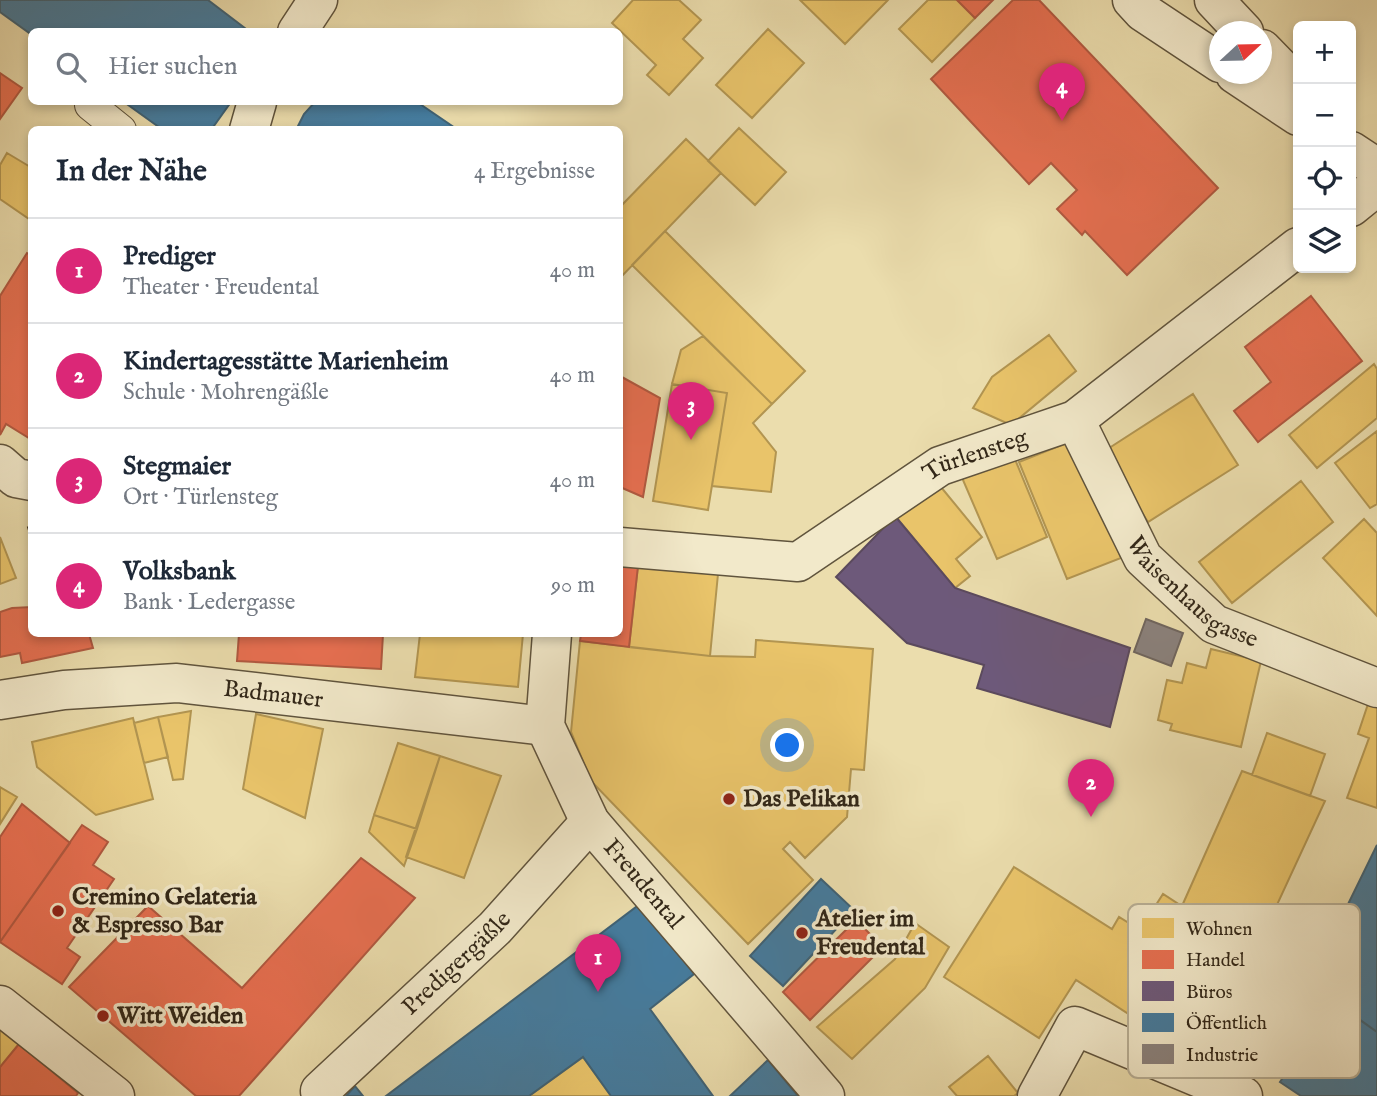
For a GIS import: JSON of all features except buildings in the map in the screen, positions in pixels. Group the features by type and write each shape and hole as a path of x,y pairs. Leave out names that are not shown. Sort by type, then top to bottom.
{"street":[{"path":"1132,0 1143,12 1209,56"},
{"path":"1214,0 1234,21"},
{"path":"1272,59 1296,84"},
{"path":"1250,84 1293,113"},
{"path":"250,126 256,105"},
{"path":"1356,143 1377,166"},
{"path":"1356,154 1377,166"},
{"path":"1356,203 1377,186"},
{"name":"Türlensteg","path":"623,547 798,562 940,466 1075,420 1293,251"},
{"name":"Waisenhausgasse","path":"1075,420 1143,558 1214,624 1377,688"},
{"name":"Freudental","path":"552,637 545,726 590,822 825,1096"},
{"name":"Badmauer","path":"0,700 64,690 177,683 545,726"},
{"name":"Predigergäßle","path":"317,1094 495,928 590,822"},
{"path":"0,1005 115,1096"},
{"path":"1037,1096 1074,1026 1128,1048"},
{"path":"1200,1078 1243,1096"}],"lane":[{"path":"89,105 116,126"}],"place":[{"name":"Volksbank","path":"1062,121"},
{"name":"Stegmaier","path":"691,440"},
{"name":"Das Pelikan","path":"729,799"},
{"name":"Kindertagesstätte Marienheim","path":"1091,817"},
{"name":"Cremino Gelateria & Espresso Bar","path":"58,911"},
{"name":"Atelier im Freudental","path":"802,933"},
{"name":"Prediger","path":"598,992"},
{"name":"Witt Weiden","path":"103,1016"}]}
